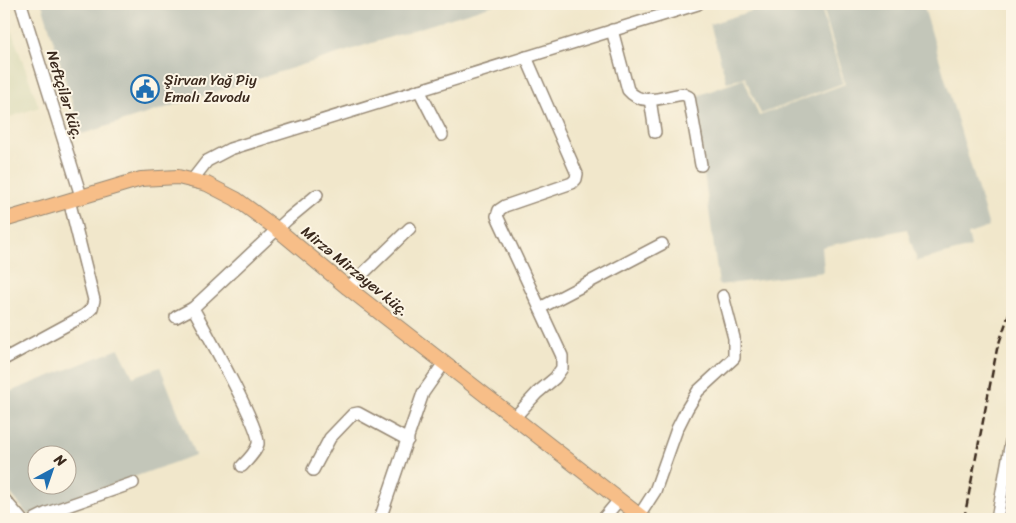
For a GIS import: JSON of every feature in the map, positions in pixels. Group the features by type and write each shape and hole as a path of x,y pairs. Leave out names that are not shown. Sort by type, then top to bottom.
{"main road":[{"name":"Mirzə Mirzəyev küç.","path":"4,220 141,179 160,176 194,179 236,199 277,229 348,288 641,518"}],"street":[{"name":"Neftçilər küç.","path":"4,359 85,315 92,308 94,300 75,198 21,4"},
{"path":"194,179 207,161 230,149 698,4"},
{"path":"612,30 628,90 638,99 683,94 689,97 701,165"},
{"path":"514,418 532,398 555,378 562,368 562,356 498,222 499,210 505,206 572,183 576,179 577,174 526,57"},
{"path":"419,90 442,135"},
{"path":"650,99 655,132"},
{"path":"176,317 193,308 277,229 317,195"},
{"path":"348,288 410,228"},
{"path":"540,308 662,244"},
{"path":"641,518 655,491 677,429 687,409 698,391 734,358 734,338 723,296"},
{"path":"193,308 230,376 258,438 255,451 242,466"},
{"path":"380,519 423,393 444,363"},
{"path":"312,470 330,438 353,414 358,413 408,440"},
{"path":"997,519 1012,436"},
{"path":"35,519 133,483"},
{"path":"4,499 21,519"},
{"path":"604,519 619,500"}],"shaded area":[{"name":"Şirvan Yağ Piy Emalı Zavodu","path":"42,4 496,4 82,134"},
{"path":"774,4 820,4 843,83 761,114 745,77 727,83 710,24"},
{"path":"822,4 923,4 989,227 968,234 971,247 917,261 907,229 822,247 824,272 719,285 694,97 744,79 759,116 845,84"},
{"path":"4,10 39,107 4,119"},
{"path":"119,349 133,377 160,367 195,455 28,515 4,485 4,394"}],"railway":[{"path":"964,519 997,349 1012,305"}],"place":[{"name":"Şirvan Yağ Piy Emalı Zavodu","path":"145,89"}]}
